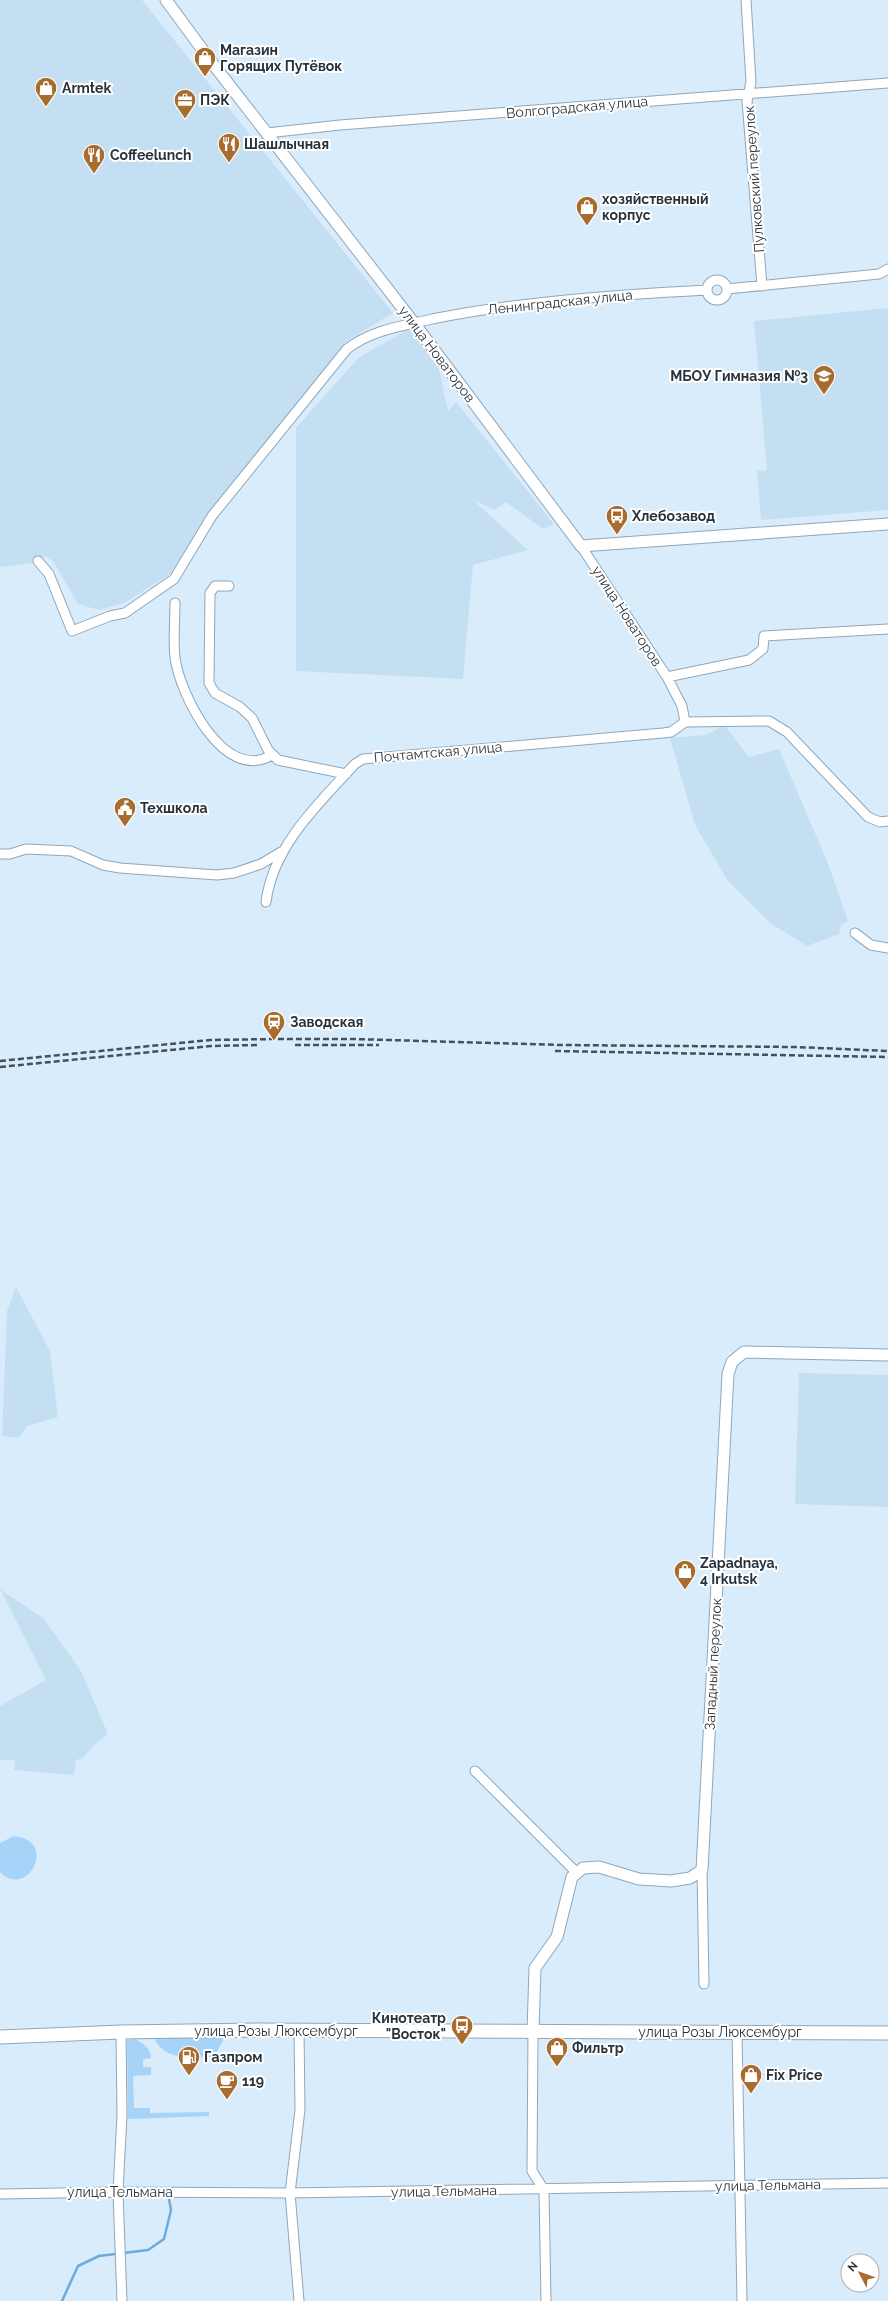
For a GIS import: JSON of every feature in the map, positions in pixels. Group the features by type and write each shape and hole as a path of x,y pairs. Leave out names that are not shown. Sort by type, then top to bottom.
{"main road":[{"name":"улица Розы Люксембург","path":"0,2038 121,2032 299,2030 888,2033"}],"street":[{"name":"улица Новаторов","path":"166,0 414,323 581,546 667,676 682,706 685,722"},
{"name":"Пулковский переулок","path":"746,0 750,93 747,101 762,286"},
{"name":"Волгоградская улица","path":"267,133 340,125 888,83"},
{"name":"Ленинградская улица","path":"728,289 879,274 888,269"},
{"name":"Ленинградская улица","path":"717,280 724,282 728,289 726,295 720,299 710,296 708,290 710,283 717,280"},
{"name":"Ленинградская улица","path":"38,561 48,574 72,632 110,616 124,613 174,578 212,516 347,349 356,342 378,331 480,310 624,295 708,290"},
{"path":"581,546 753,535 888,524"},
{"path":"229,586 215,586 210,593 209,683 218,696 240,707 252,718 272,755 278,760 346,774"},
{"path":"175,603 175,658 182,681 200,721 214,739 240,758 258,760 272,755"},
{"path":"667,676 749,660 763,649 764,636 888,629"},
{"path":"685,722 769,721 787,732 868,817 880,822 888,821"},
{"name":"Почтамтская улица","path":"266,902 269,883 276,864 303,822 346,774 364,759 663,733 671,732 685,722"},
{"path":"0,854 10,854 26,849 71,851 102,865 120,868 217,876 234,873 260,864 284,851"},
{"path":"855,934 871,946 888,948"},
{"name":"Западный переулок","path":"702,1870 728,1374 732,1362 744,1352 888,1355"},
{"path":"475,1771 577,1873"},
{"path":"546,2301 544,2190 532,2171 534,1968 557,1936 566,1894 572,1877 583,1868 599,1867 639,1879 671,1881 690,1878 702,1870"},
{"path":"702,1870 704,1984"},
{"path":"299,2030 300,2110 290,2193 300,2301"},
{"path":"121,2032 122,2115 118,2192 122,2301"},
{"path":"737,2032 738,2185 742,2301"},
{"name":"улица Тельмана","path":"0,2194 544,2190 888,2183"}],"shaded area":[{"path":"0,0 142,0 393,313 348,340 212,510 170,574 124,603 99,610 78,604 53,561 45,556 33,563 0,567"},
{"name":"МБОУ Гимназия №3","path":"888,308 888,510 761,520 757,471 767,470 754,321"},
{"path":"407,330 411,331 439,369 448,411 456,402 554,524 543,529 506,502 495,510 473,500 528,550 473,565 463,679 296,671 296,428 358,358"},
{"path":"724,725 749,757 779,749 827,861 848,921 841,925 839,934 807,946 770,923 728,881 695,825 670,738 707,735"},
{"path":"16,1287 50,1351 58,1417 27,1426 19,1438 2,1436 7,1311"},
{"path":"799,1373 888,1375 888,1507 795,1504"},
{"path":"0,1589 44,1619 81,1671 108,1734 93,1746 83,1758 76,1760 74,1775 14,1770 15,1760 0,1760 0,1706 46,1680"},
{"path":"14,1836 28,1840 35,1848 37,1857 34,1866 28,1874 20,1879 10,1879 0,1872 0,1843"},
{"path":"225,2037 214,2057 188,2057 172,2055 159,2046 154,2038"},
{"path":"136,2039 150,2052 151,2058 143,2059 143,2067 151,2067 151,2075 133,2076 134,2108 150,2108 150,2113 209,2112 209,2116 128,2119 127,2040"}],"waterway":[{"path":"62,2301 78,2266 99,2256 148,2250 164,2239 171,2210 169,2199"}],"railway":[{"path":"0,1061 210,1040 274,1039 354,1039 561,1045 796,1047 888,1051"},
{"path":"0,1067 211,1046 259,1045"},
{"path":"295,1045 379,1045"},
{"path":"555,1051 888,1057"}],"place":[{"name":"Магазин Горящих Путёвок","path":"205,78"},
{"name":"Armtek","path":"46,108"},
{"name":"ПЭК","path":"185,120"},
{"name":"Шашлычная","path":"229,164"},
{"name":"Coffeelunch","path":"94,174"},
{"name":"хозяйственный корпус","path":"587,226"},
{"name":"МБОУ Гимназия №3","path":"824,396"},
{"name":"Хлебозавод","path":"617,536"},
{"name":"Техшкола","path":"125,828"},
{"name":"Заводская","path":"274,1042"},
{"name":"Zapadnaya, 4 Irkutsk","path":"685,1590"},
{"name":"Кинотеатр \"Восток\"","path":"462,2046"},
{"name":"Фильтр","path":"557,2068"},
{"name":"Газпром","path":"189,2076"},
{"name":"Fix Price","path":"751,2094"},
{"name":"119","path":"227,2100"}]}
